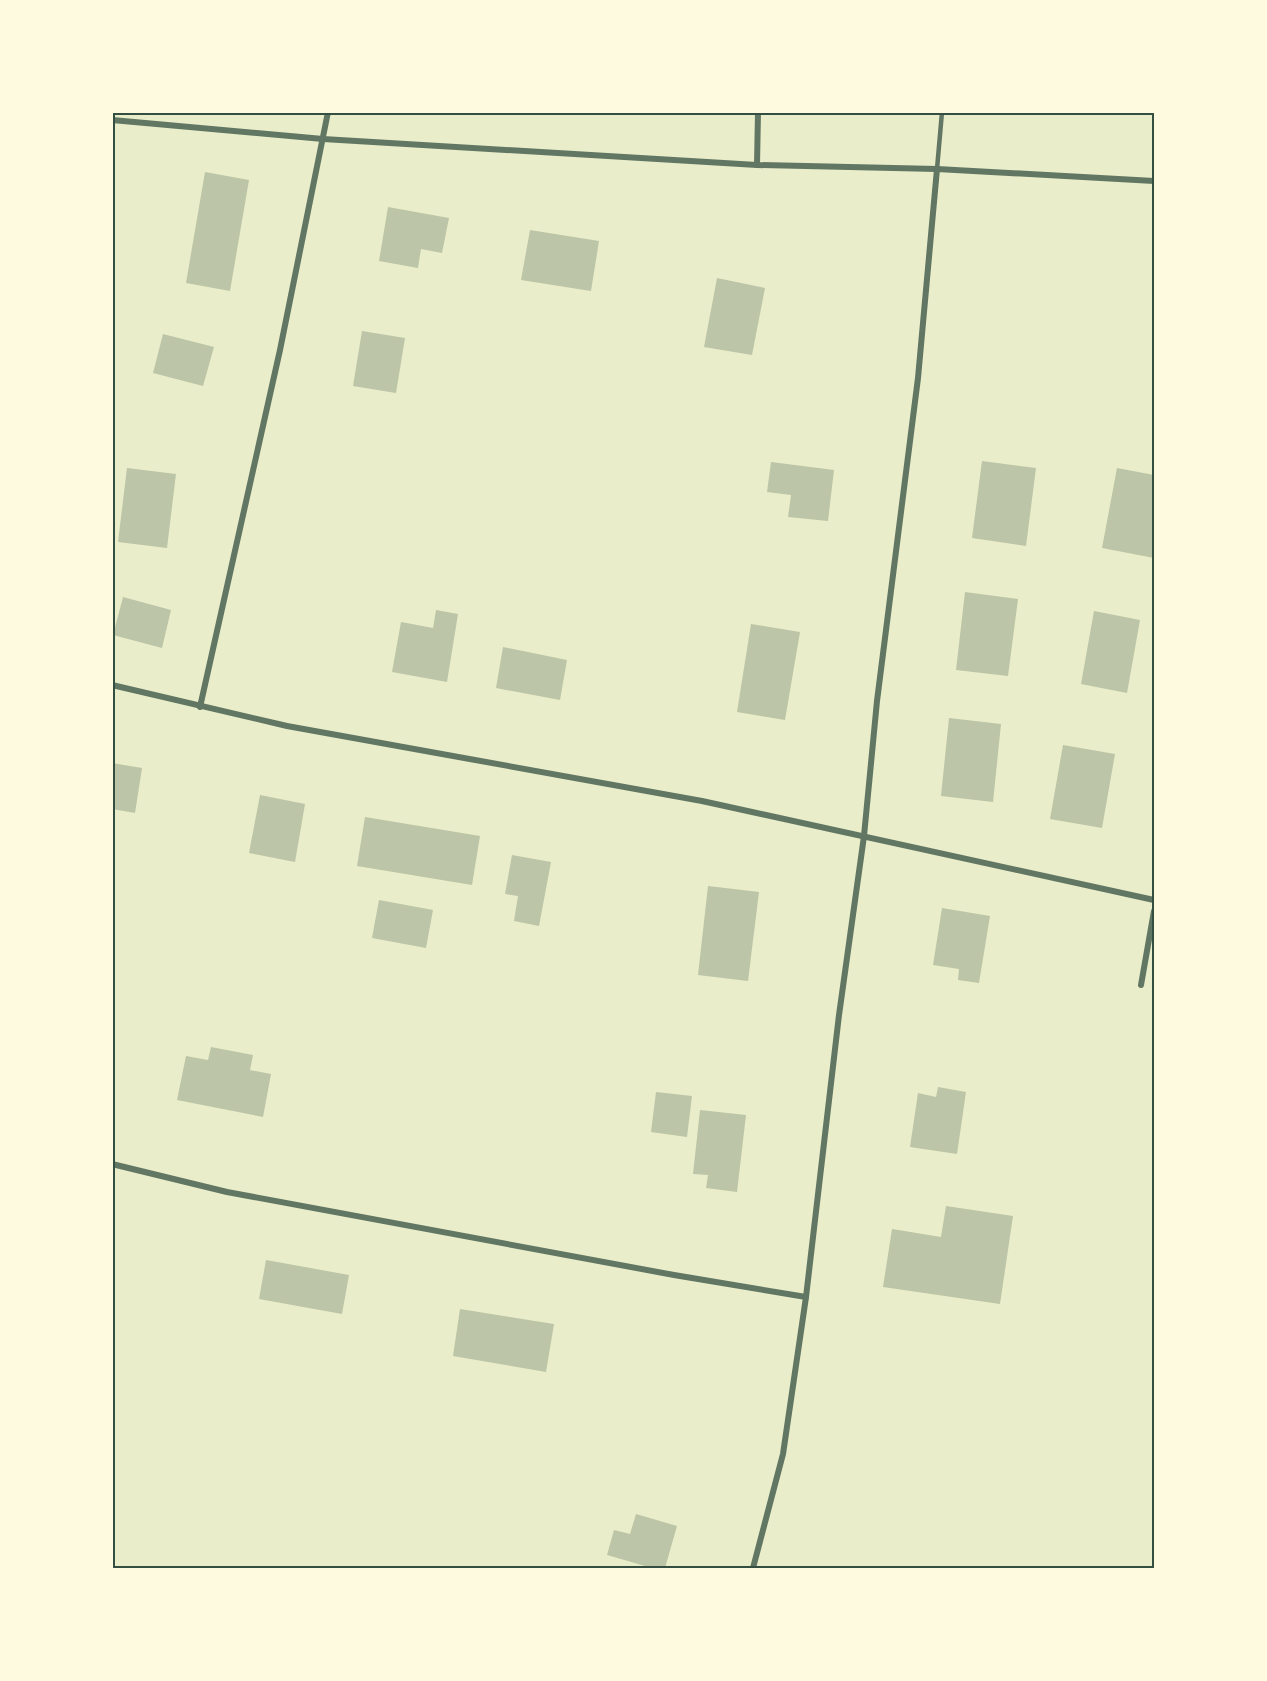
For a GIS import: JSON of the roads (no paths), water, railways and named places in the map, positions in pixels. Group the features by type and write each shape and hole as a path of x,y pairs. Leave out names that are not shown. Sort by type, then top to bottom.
{"street":[{"path":"200,707 280,350 328,112"},
{"path":"757,165 758,112"},
{"path":"112,120 323,139 757,165 937,169 1155,181"},
{"path":"753,1569 783,1454 806,1297 839,1016 864,836 877,701 918,378 937,169"},
{"path":"112,685 287,726 702,801 1155,900"},
{"path":"1141,985 1155,911"},
{"path":"112,1164 227,1192 674,1275 806,1297"}],"lane":[{"path":"937,169 942,112"}]}
